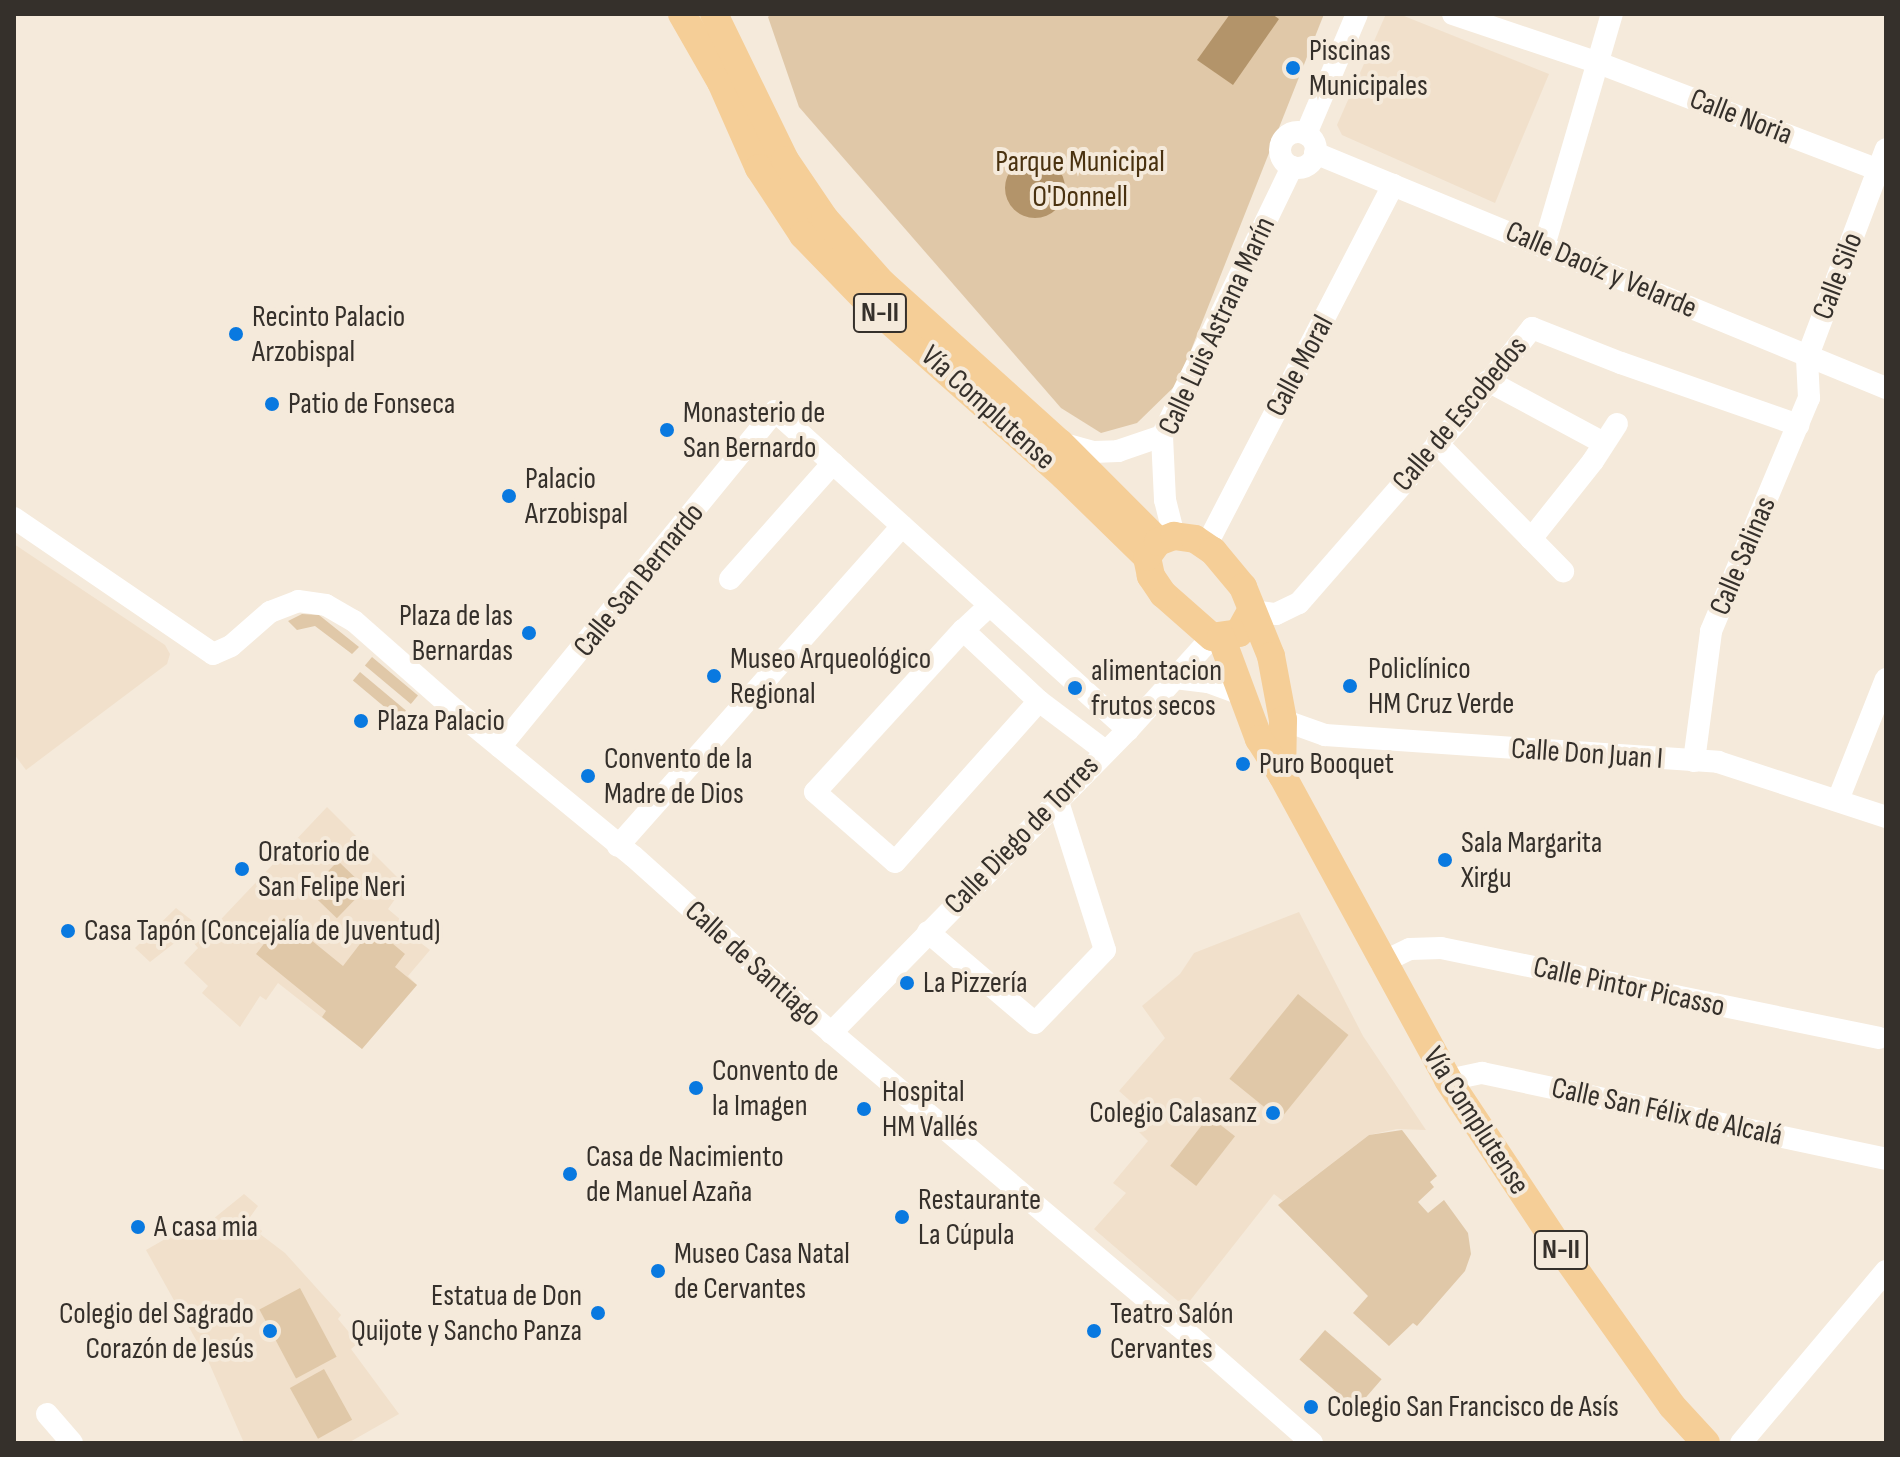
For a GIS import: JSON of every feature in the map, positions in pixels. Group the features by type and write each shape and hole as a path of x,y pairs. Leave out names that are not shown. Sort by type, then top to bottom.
{"main road":[{"name":"Vía Complutense","path":"682,14 721,82 759,168 803,235 867,301 1064,476 1160,545"},
{"name":"Vía Complutense","path":"714,14 785,160 825,219 882,283 1060,443 1160,545"},
{"path":"1206,546 1195,539 1160,545 1151,576 1163,594 1217,637 1239,633 1251,611"},
{"name":"Vía Complutense","path":"1206,546 1243,587 1271,656 1283,720 1282,775"},
{"name":"Vía Complutense","path":"1217,637 1259,739 1282,775 1381,963 1448,1080 1559,1247 1672,1406 1706,1443"}],"street":[{"path":"1311,144 1292,133 1281,143 1281,157 1292,167 1309,164 1311,144 1357,14"},
{"name":"Calle Noria","path":"1453,14 1883,164"},
{"path":"1544,246 1612,14"},
{"name":"Calle Daoíz y Velarde","path":"1311,144 1393,185 1886,388"},
{"name":"Calle Silo","path":"1807,358 1883,164"},
{"name":"Calle Luis Astrana Marín","path":"1160,545 1162,436 1292,167"},
{"name":"Calle Moral","path":"1206,546 1393,185"},
{"name":"Calle de Escobedos","path":"1251,611 1276,614 1299,603 1532,328 1798,425"},
{"name":"Calle Salinas","path":"1694,761 1711,631 1809,398 1807,358"},
{"path":"1488,381 1602,442"},
{"name":"Calle San Bernardo","path":"500,747 775,411 833,463"},
{"path":"1531,539 1593,461 1602,442 1617,424"},
{"path":"1060,443 1093,452 1118,451 1162,436"},
{"path":"1437,443 1563,571"},
{"path":"730,579 833,463 988,607 1128,730"},
{"name":"Calle de Santiago","path":"14,518 213,654 231,646 270,612 298,601 326,605 354,621 1312,1443"},
{"path":"618,846 902,526"},
{"path":"988,607 963,630 815,792 895,862 1039,701"},
{"path":"963,630 1039,701 1105,751"},
{"name":"Calle Diego de Torres","path":"831,1033 1217,637"},
{"path":"1175,678 1208,682 1243,695"},
{"path":"1838,800 1886,679"},
{"name":"Calle Don Juan I","path":"1283,720 1325,735 1718,762 1886,817"},
{"path":"928,932 1035,1023 1105,950 1057,799"},
{"name":"Calle Pintor Picasso","path":"1381,963 1410,949 1441,948 1879,1038"},
{"name":"Calle San Félix de Alcalá","path":"1448,1080 1482,1073 1886,1159"},
{"path":"1741,1443 1886,1271"},
{"path":"47,1414 72,1443"}],"shaded area":[{"path":"1230,14 1272,14 1279,19 1233,85 1197,60"},
{"path":"1386,14 1399,14 1549,74 1495,203 1342,135 1337,125"},
{"path":"1035,158 1046,160 1056,167 1063,177 1063,199 1056,209 1046,216 1035,218 1024,216 1014,209 1007,199 1005,188 1007,177 1014,167 1024,160"},
{"path":"14,544 165,645 170,654 167,664 26,770 14,754"},
{"name":"Oratorio de San Felipe Neri","path":"327,807 405,885 388,909 408,926 405,931 430,950 408,976 417,985 362,1049 278,983 266,1000 260,996 240,1027 202,993 208,986 184,963 198,948 186,934 150,962 135,948 176,908 208,933"},
{"name":"Colegio Calasanz","path":"1299,912 1363,1036 1426,1130 1397,1129 1369,1135 1283,1201 1274,1194 1185,1307 1094,1229 1126,1193 1113,1183 1148,1141 1126,1119 1137,1107 1119,1091 1165,1038 1142,1006 1180,974 1194,953"},
{"name":"Colegio del Sagrado Corazón de Jesús","path":"244,1194 258,1206 248,1220 262,1231 260,1234 285,1253 341,1315 338,1319 358,1343 351,1349 399,1414 348,1443 244,1443 210,1365 146,1250 186,1227 192,1236"}],"green space":[{"name":"Parque Municipal O'Donnell","path":"771,14 1324,14 1178,383 1137,423 1101,433 1061,408 799,107 768,17"},
{"path":"302,614 319,615 359,647 352,654 315,626 297,630 288,621"},
{"path":"372,657 418,696 411,704 365,665"},
{"path":"360,672 406,711 399,719 353,680"},
{"path":"338,861 366,888 337,918 309,891"},
{"path":"284,918 343,966 373,927 405,954 395,967 417,985 362,1049 322,1017 326,1011 256,954"},
{"path":"1298,994 1349,1035 1280,1120 1229,1079"},
{"path":"1209,1116 1235,1136 1196,1186 1170,1166"},
{"path":"1402,1130 1437,1176 1430,1182 1434,1187 1418,1202 1428,1213 1444,1200 1468,1233 1471,1254 1465,1271 1417,1326 1413,1323 1389,1346 1353,1313 1368,1296 1278,1205 1369,1135"},
{"path":"300,1288 337,1357 296,1378 259,1310"},
{"path":"1325,1330 1382,1379 1356,1409 1299,1359"},
{"path":"324,1369 352,1420 318,1439 290,1388"}],"place":[{"name":"Piscinas Municipales","path":"1293,68"},
{"name":"Recinto Palacio Arzobispal","path":"236,334"},
{"name":"Patio de Fonseca","path":"272,404"},
{"name":"Monasterio de San Bernardo","path":"667,430"},
{"name":"Palacio Arzobispal","path":"509,496"},
{"name":"Plaza de las Bernardas","path":"529,633"},
{"name":"Museo Arqueológico Regional","path":"714,676"},
{"name":"Policlínico HM Cruz Verde","path":"1350,686"},
{"name":"alimentacion frutos secos","path":"1075,688"},
{"name":"Plaza Palacio","path":"361,721"},
{"name":"Puro Booquet","path":"1243,764"},
{"name":"Convento de la Madre de Dios","path":"588,776"},
{"name":"Sala Margarita Xirgu","path":"1445,860"},
{"name":"Oratorio de San Felipe Neri","path":"242,869"},
{"name":"Casa Tapón (Concejalía de Juventud)","path":"68,931"},
{"name":"La Pizzería","path":"907,983"},
{"name":"Convento de la Imagen","path":"696,1088"},
{"name":"Hospital HM Vallés","path":"864,1109"},
{"name":"Colegio Calasanz","path":"1273,1113"},
{"name":"Casa de Nacimiento de Manuel Azaña","path":"570,1174"},
{"name":"Restaurante La Cúpula","path":"902,1217"},
{"name":"A casa mia","path":"138,1227"},
{"name":"Museo Casa Natal de Cervantes","path":"658,1271"},
{"name":"Estatua de Don Quijote y Sancho Panza","path":"598,1313"},
{"name":"Colegio del Sagrado Corazón de Jesús","path":"270,1331"},
{"name":"Teatro Salón Cervantes","path":"1094,1331"},
{"name":"Colegio San Francisco de Asís","path":"1311,1407"}]}
